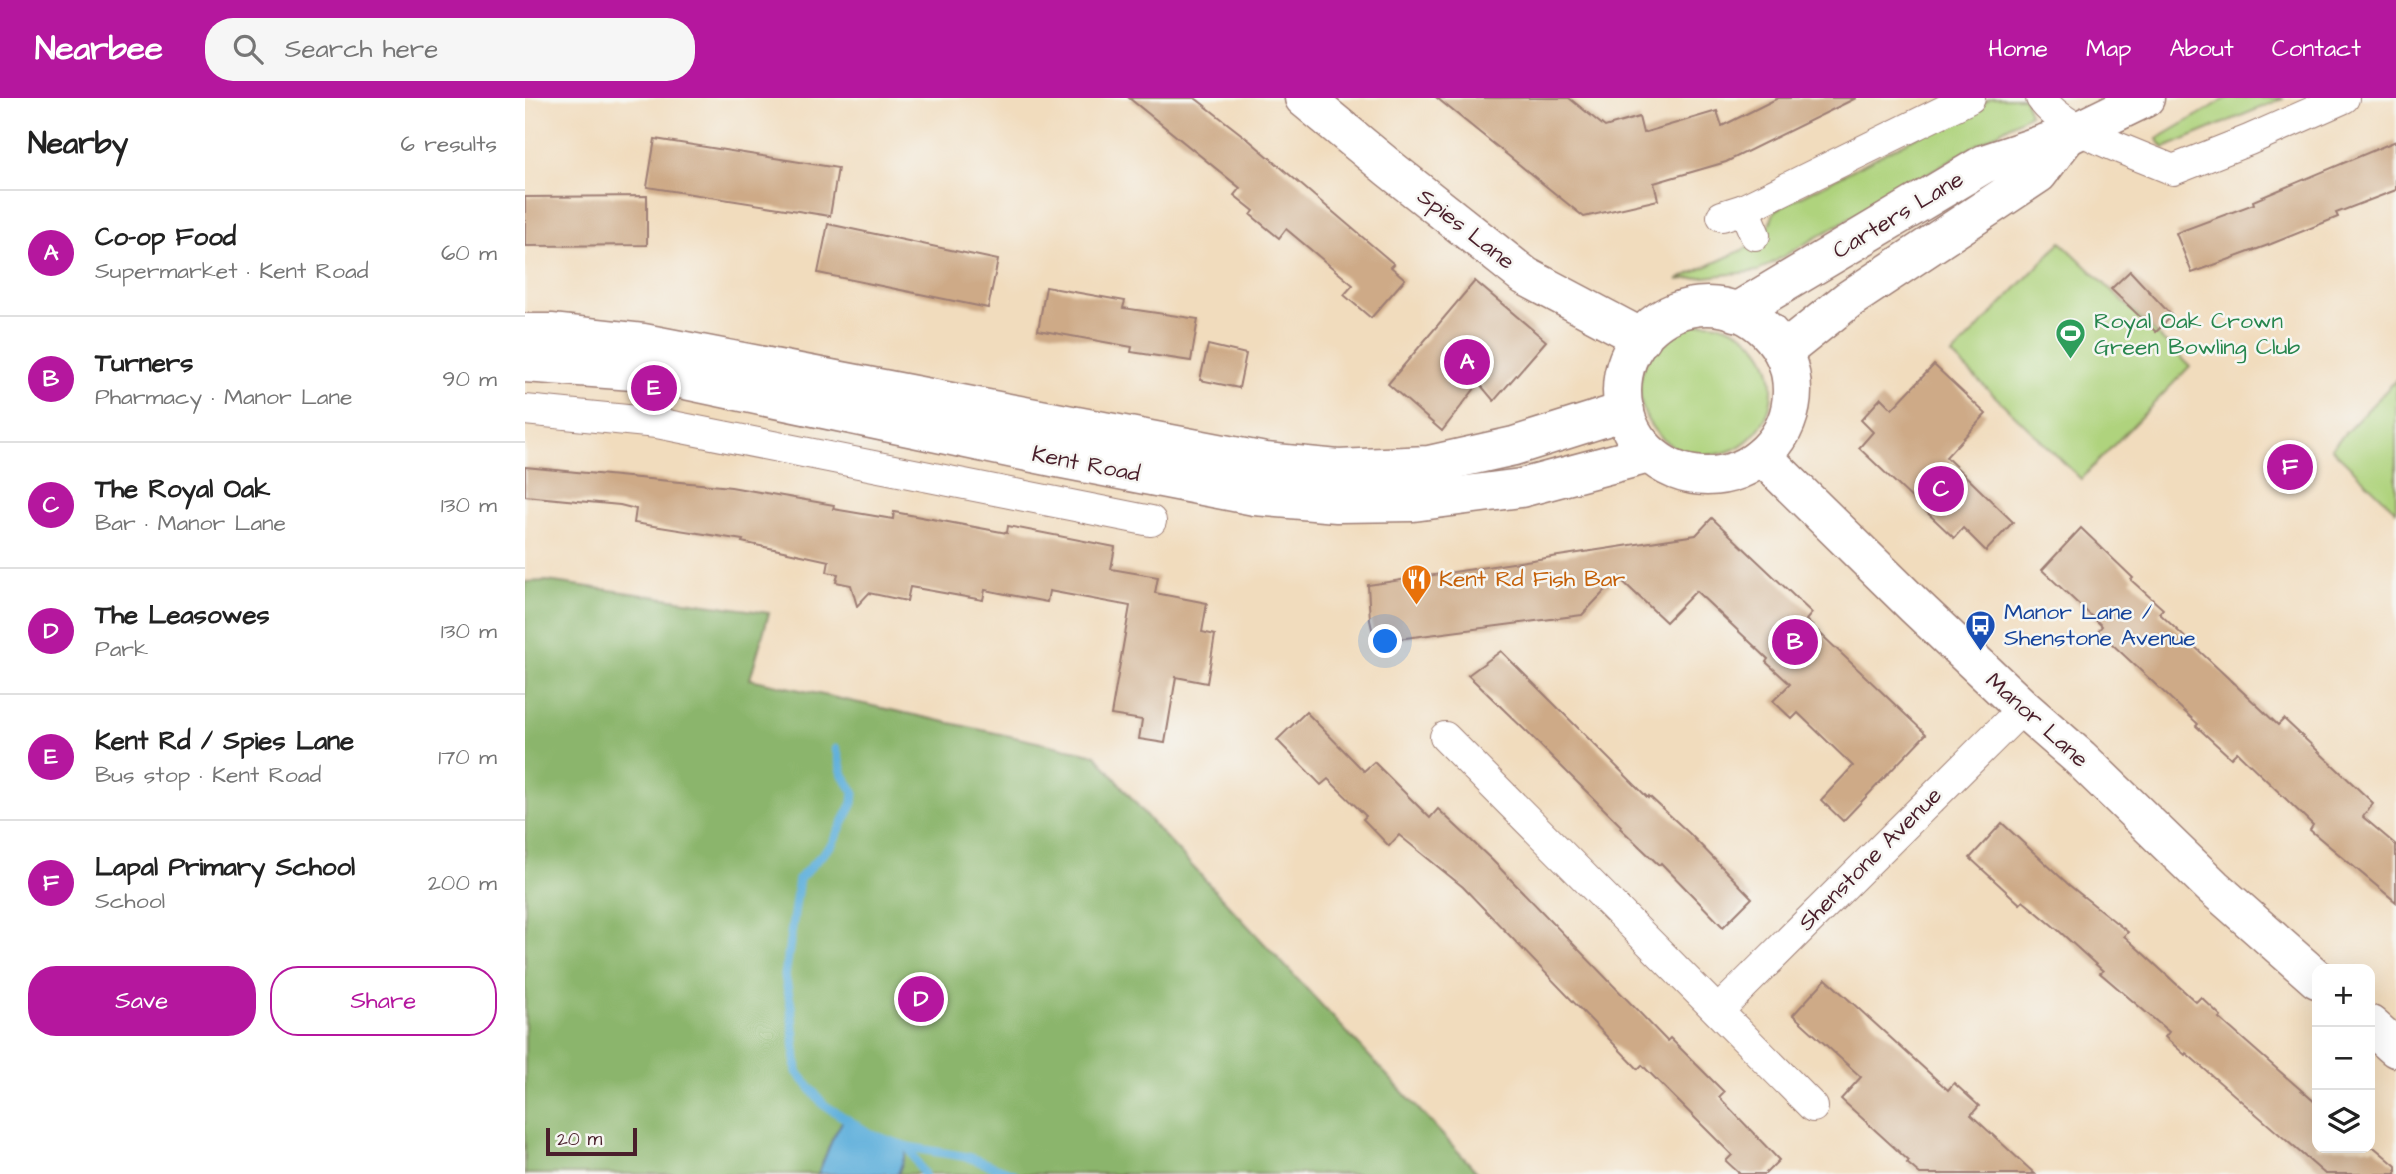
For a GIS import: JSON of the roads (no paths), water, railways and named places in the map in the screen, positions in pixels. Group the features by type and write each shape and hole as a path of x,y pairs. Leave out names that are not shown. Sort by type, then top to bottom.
{"main road":[{"name":"Spies Lane","path":"1304,98 1525,276 1642,338"},
{"name":"Carters Lane","path":"1736,312 1984,164 2074,133 2145,98"},
{"name":"Carters Lane","path":"1783,352 1848,300 2038,174 2074,133"},
{"path":"1711,307 1736,312 1761,326 1783,352 1791,380 1790,407 1781,433 1762,456 1739,470 1724,474 1704,476 1675,470 1649,454 1635,435 1625,411 1624,378 1631,355 1642,338 1663,319 1686,309 1711,307"},
{"name":"Kent Road","path":"525,332 643,343 1265,461 1338,469 1429,465 1514,446 1625,411"},
{"name":"Kent Road","path":"525,363 647,372 1004,448 1255,496 1337,503 1413,502 1521,488 1649,454"},
{"name":"Manor Lane","path":"1762,456 2023,708 2080,758 2213,887 2312,975"},
{"path":"2372,1027 2396,1048"}],"street":[{"path":"1740,220 1969,98"},
{"path":"2041,98 2049,110 2074,133 2173,170 2344,98"},
{"name":"Kent Road","path":"525,410 657,423 1151,521"},
{"name":"Shenstone Avenue","path":"1718,1011 2023,708"},
{"path":"1445,737 1813,1107"}],"water":[{"path":"844,1118 872,1135 908,1147 898,1174 818,1174"}],"waterway":[{"path":"836,749 843,775 854,792 853,803 832,844 799,879 785,976 791,1006 797,1072 824,1105 872,1135 908,1147 924,1174"},
{"path":"908,1147 968,1157 1013,1174"}],"place":[{"name":"Royal Oak Crown Green Bowling Club","path":"2071,361"},
{"name":"Co-op Food","path":"1467,362"},
{"name":"Kent Rd / Spies Lane","path":"654,388"},
{"name":"Lapal Primary School","path":"2290,467"},
{"name":"The Royal Oak","path":"1941,489"},
{"name":"Kent Rd Fish Bar","path":"1416,606"},
{"name":"Turners","path":"1795,642"},
{"name":"Manor Lane / Shenstone Avenue","path":"1981,652"},
{"name":"The Leasowes","path":"921,999"}]}
